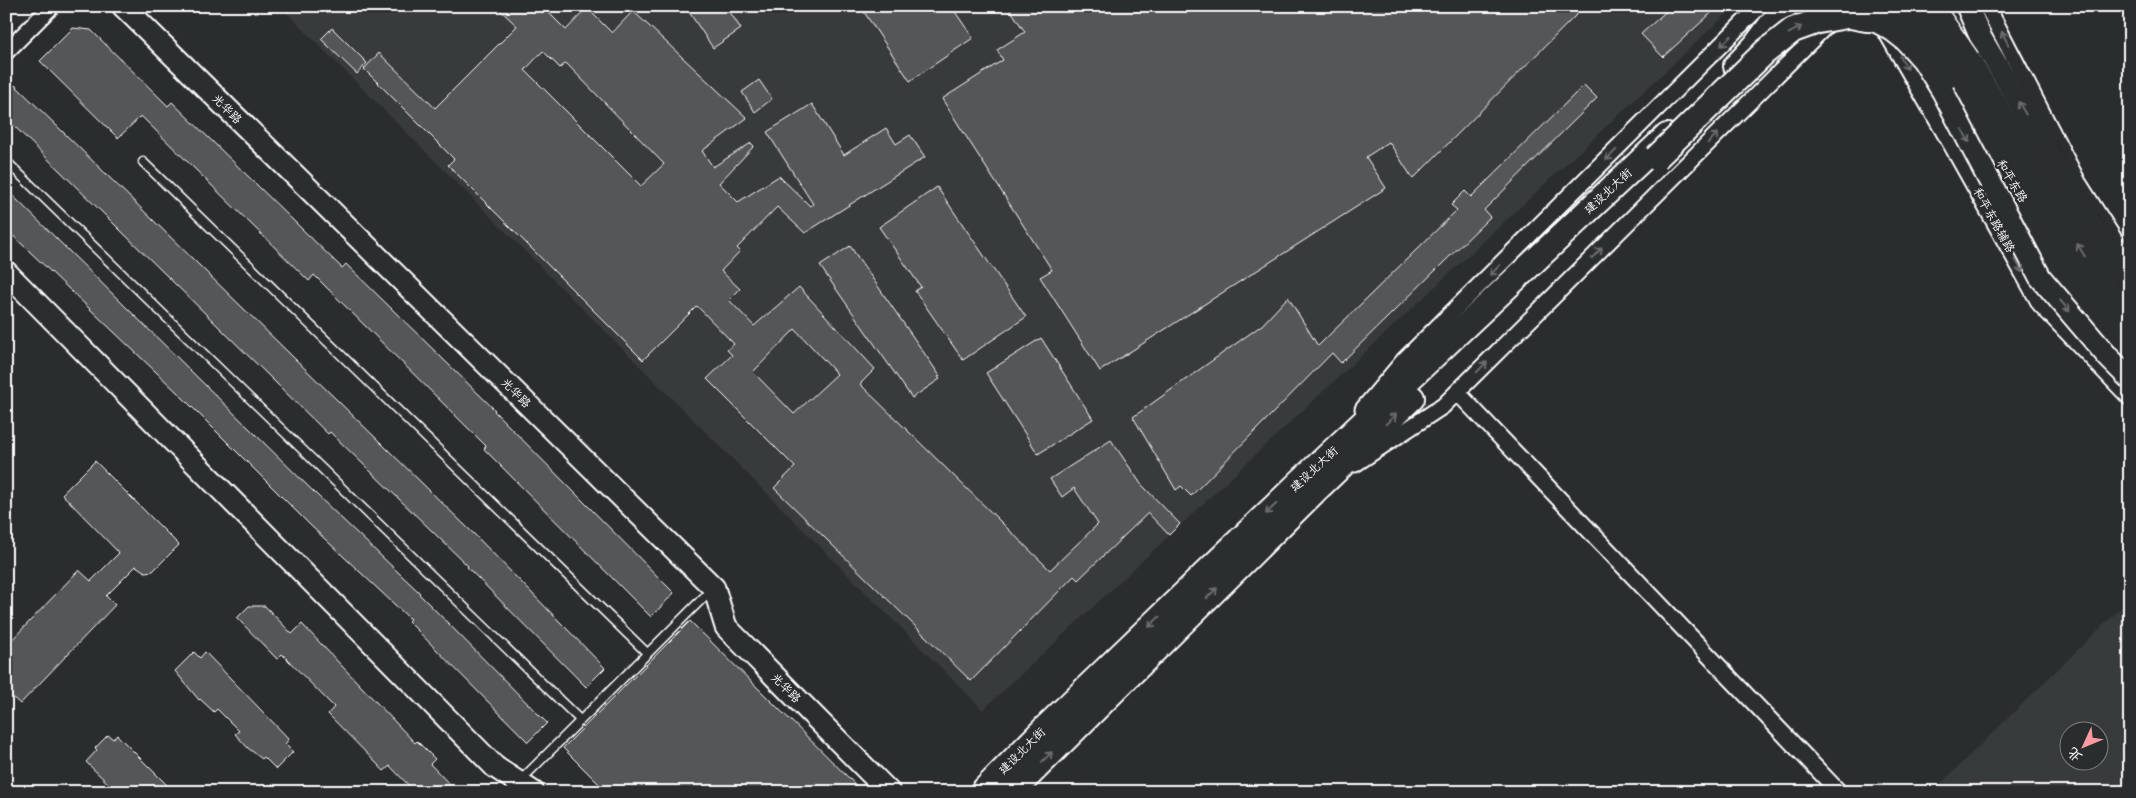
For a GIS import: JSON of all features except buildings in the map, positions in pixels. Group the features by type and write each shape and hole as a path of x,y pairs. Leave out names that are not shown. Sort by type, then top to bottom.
{"highway":[{"name":"和平东路","path":"1900,6 1926,15 1966,61 2108,295 2130,318"},
{"name":"和平东路","path":"1926,15 1947,74 2090,309 2130,351"}],"main road":[{"path":"1654,155 1755,46 1785,6"},
{"path":"1012,792 1313,481 1654,155 1765,52 1793,30 1818,21 1840,10 1871,13 1884,20 1915,11 1926,15"},
{"name":"建设北大街","path":"982,792 1046,726 1313,481"}],"street":[{"path":"6,52 52,6"},
{"name":"光华路","path":"123,6 714,588 726,627 889,792"},
{"path":"1313,481 1404,360 1760,6"},
{"path":"1966,6 1977,29 2123,277 2130,283"},
{"path":"1313,481 1443,406 1840,10"},
{"path":"1992,10 2078,182 2130,264"},
{"path":"1923,60 1918,42 1926,15 1941,12 1957,15 1965,18 1977,29"},
{"name":"和平东路辅路","path":"1871,13 1906,42 1923,60 1943,92 2040,277 2109,358 2130,379"},
{"name":"和平东路辅路","path":"1871,13 1952,146 2040,304 2130,398"},
{"path":"6,272 495,767 526,787"},
{"path":"1457,392 1839,792"}],"lane":[{"path":"6,161 580,720"},
{"path":"142,162 647,653"},
{"path":"526,787 580,720 714,588"}],"shaded area":[{"path":"280,6 1735,6 983,710"},
{"path":"2130,599 2130,792 1932,792"}]}
